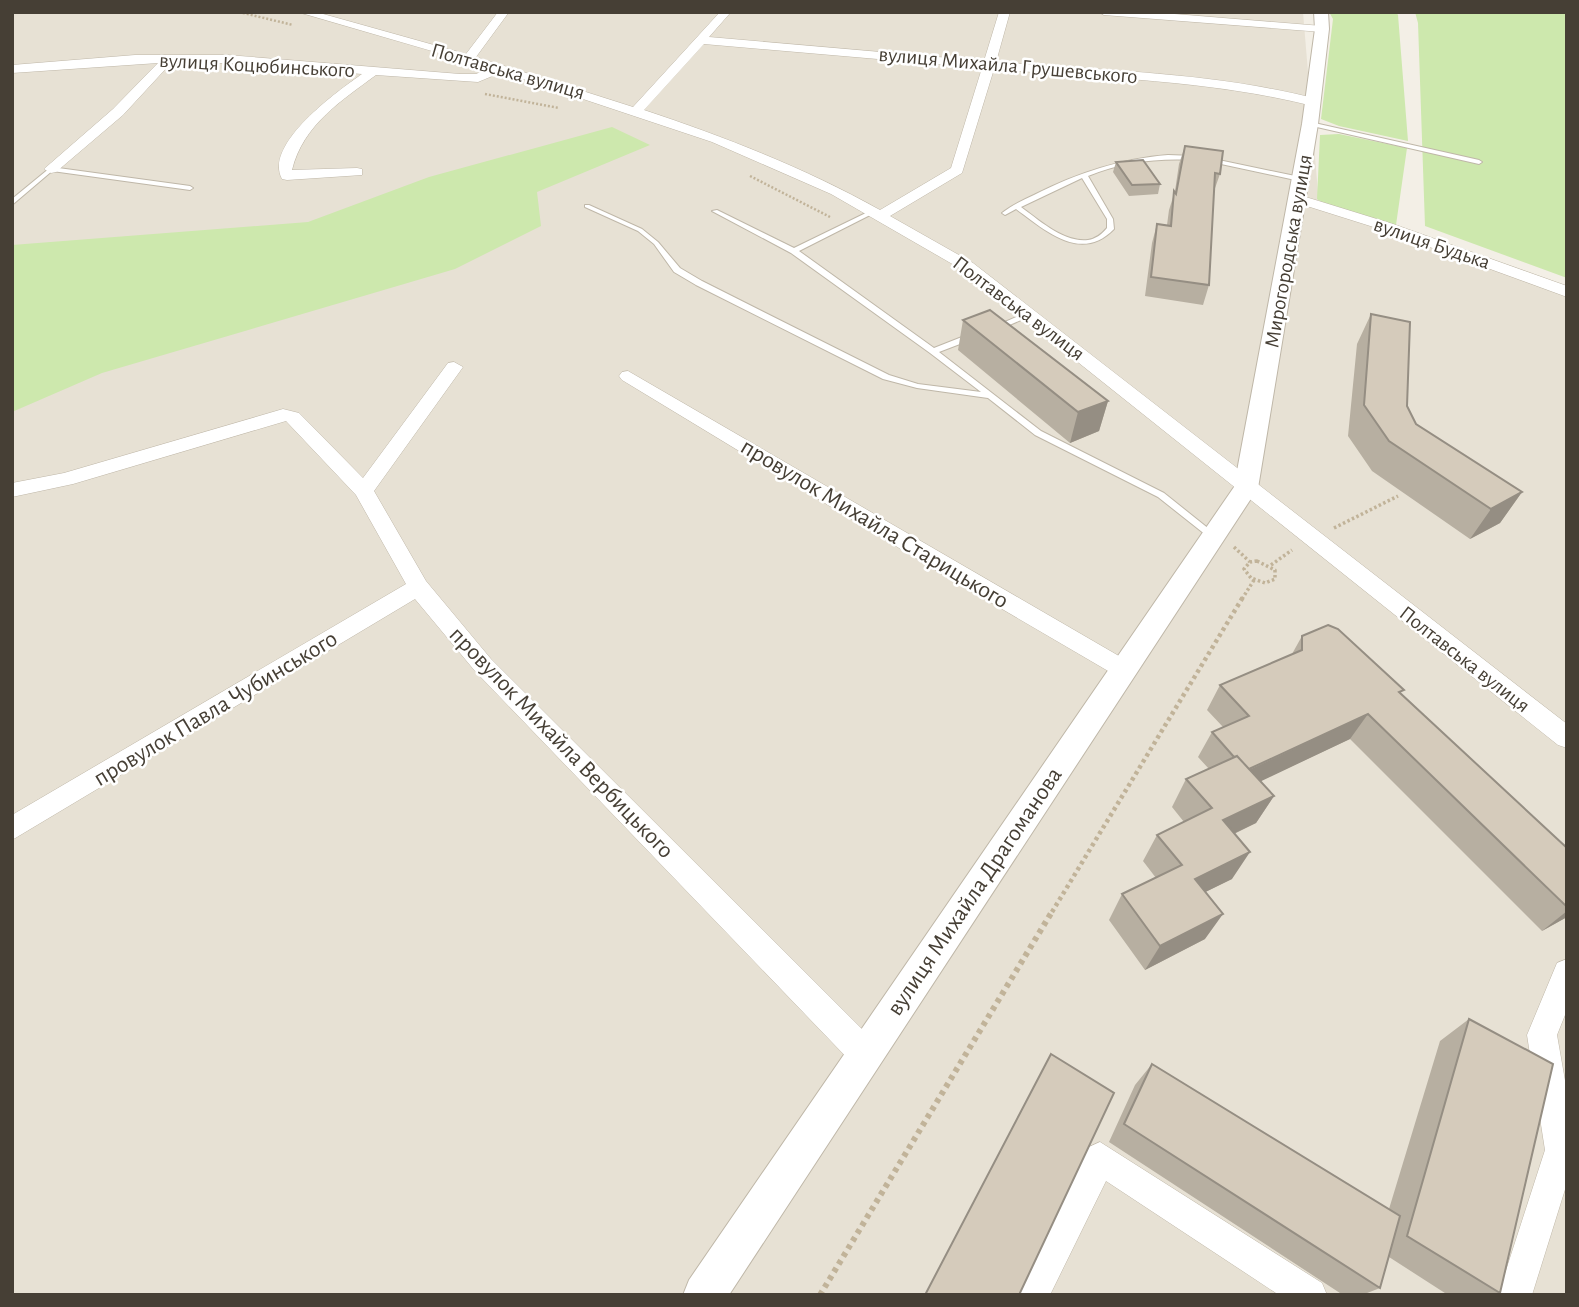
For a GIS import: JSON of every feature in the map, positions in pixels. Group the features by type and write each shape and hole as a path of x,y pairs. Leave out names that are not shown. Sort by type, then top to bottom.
{"street":[{"path":"468,59 504,12"},
{"path":"637,110 726,12"},
{"path":"876,214 957,170 1005,12"},
{"path":"1104,12 1321,21"},
{"name":"Полтавська вулиця","path":"298,19 468,59 637,110 717,139 836,191 967,266 1567,738"},
{"name":"Мирогородська вулиця","path":"1246,488 1310,124 1321,21"},
{"name":"вулиця Михайла Грушевського","path":"702,40 1224,85 1271,91 1313,102"},
{"path":"51,169 118,112 168,59"},
{"name":"вулиця Коцюбинського","path":"12,69 168,59 325,65 372,72 478,78 501,68"},
{"path":"357,172 298,178 287,176 285,170 292,147 309,123 372,72"},
{"name":"вулиця Будька","path":"1298,189 1388,227 1567,292"},
{"path":"364,491 454,367"},
{"name":"провулок Михайла Старицького","path":"628,376 944,566 1123,669"},
{"name":"провулок Михайла Вербицького","path":"12,490 66,479 283,415 292,417 364,491 418,587 483,664 865,1054"},
{"name":"вулиця Михайла Драгоманова","path":"704,1295 1246,488"},
{"name":"провулок Павла Чубинського","path":"12,829 418,587"},
{"path":"1515,1295 1561,1150 1542,1035 1567,972"},
{"path":"1032,1295 1100,1158 1310,1295"}],"lane":[{"path":"1310,124 1479,162"},
{"path":"1005,213 1084,175 1138,159 1186,157 1298,189"},
{"path":"12,203 51,169 190,188"},
{"path":"1016,206 1074,242 1095,241 1106,236 1111,229 1110,219 1084,175"},
{"path":"587,206 640,230 656,243 677,270 699,283 886,377 917,386 990,396"},
{"path":"715,211 794,251 933,351 1038,433 1161,495 1214,537"},
{"path":"794,251 846,225 876,214"},
{"path":"933,351 1031,314"}],"path":[{"path":"239,12 298,19"},
{"path":"486,94 564,109"},
{"path":"750,176 846,225"},
{"path":"1250,562 1270,565 1277,575 1271,582 1254,580 1244,569 1250,562"},
{"path":"820,1295 1254,580"}],"shaded area":[{"path":"12,12 1303,12 1319,205 1567,294 1567,1295 12,1295"}],"green space":[{"path":"1329,12 1396,12 1398,15 1408,141 1339,126 1321,119 1333,19"},
{"path":"1415,12 1567,12 1567,278 1425,226 1418,23"},
{"path":"612,127 650,145 537,192 541,226 455,269 102,373 12,412 12,245 308,222 429,177"},
{"path":"1339,134 1407,148 1396,225 1324,204 1317,199 1320,135"}],"building":[{"path":"1185,146 1223,151 1220,174 1215,173 1209,285 1151,277 1157,224 1171,226 1174,191 1176,194"},
{"path":"1143,160 1160,184 1132,185 1116,162"},
{"path":"990,310 1108,401 1078,412 963,320"},
{"path":"1371,314 1410,322 1407,406 1416,424 1522,492 1491,509 1389,441 1364,405"},
{"path":"1328,625 1338,629 1404,690 1399,692 1567,848 1567,907 1368,714 1249,769 1237,756 1234,757 1212,732 1249,716 1220,685 1302,650 1302,636"},
{"path":"1237,756 1274,796 1223,820 1250,852 1195,879 1223,914 1160,946 1122,894 1182,865 1157,835 1212,808 1186,779"},
{"path":"1469,1019 1553,1064 1500,1293 1407,1236"},
{"path":"1051,1054 1114,1093 1019,1295 925,1295"},
{"path":"1152,1064 1400,1216 1380,1288 1124,1124"}]}
